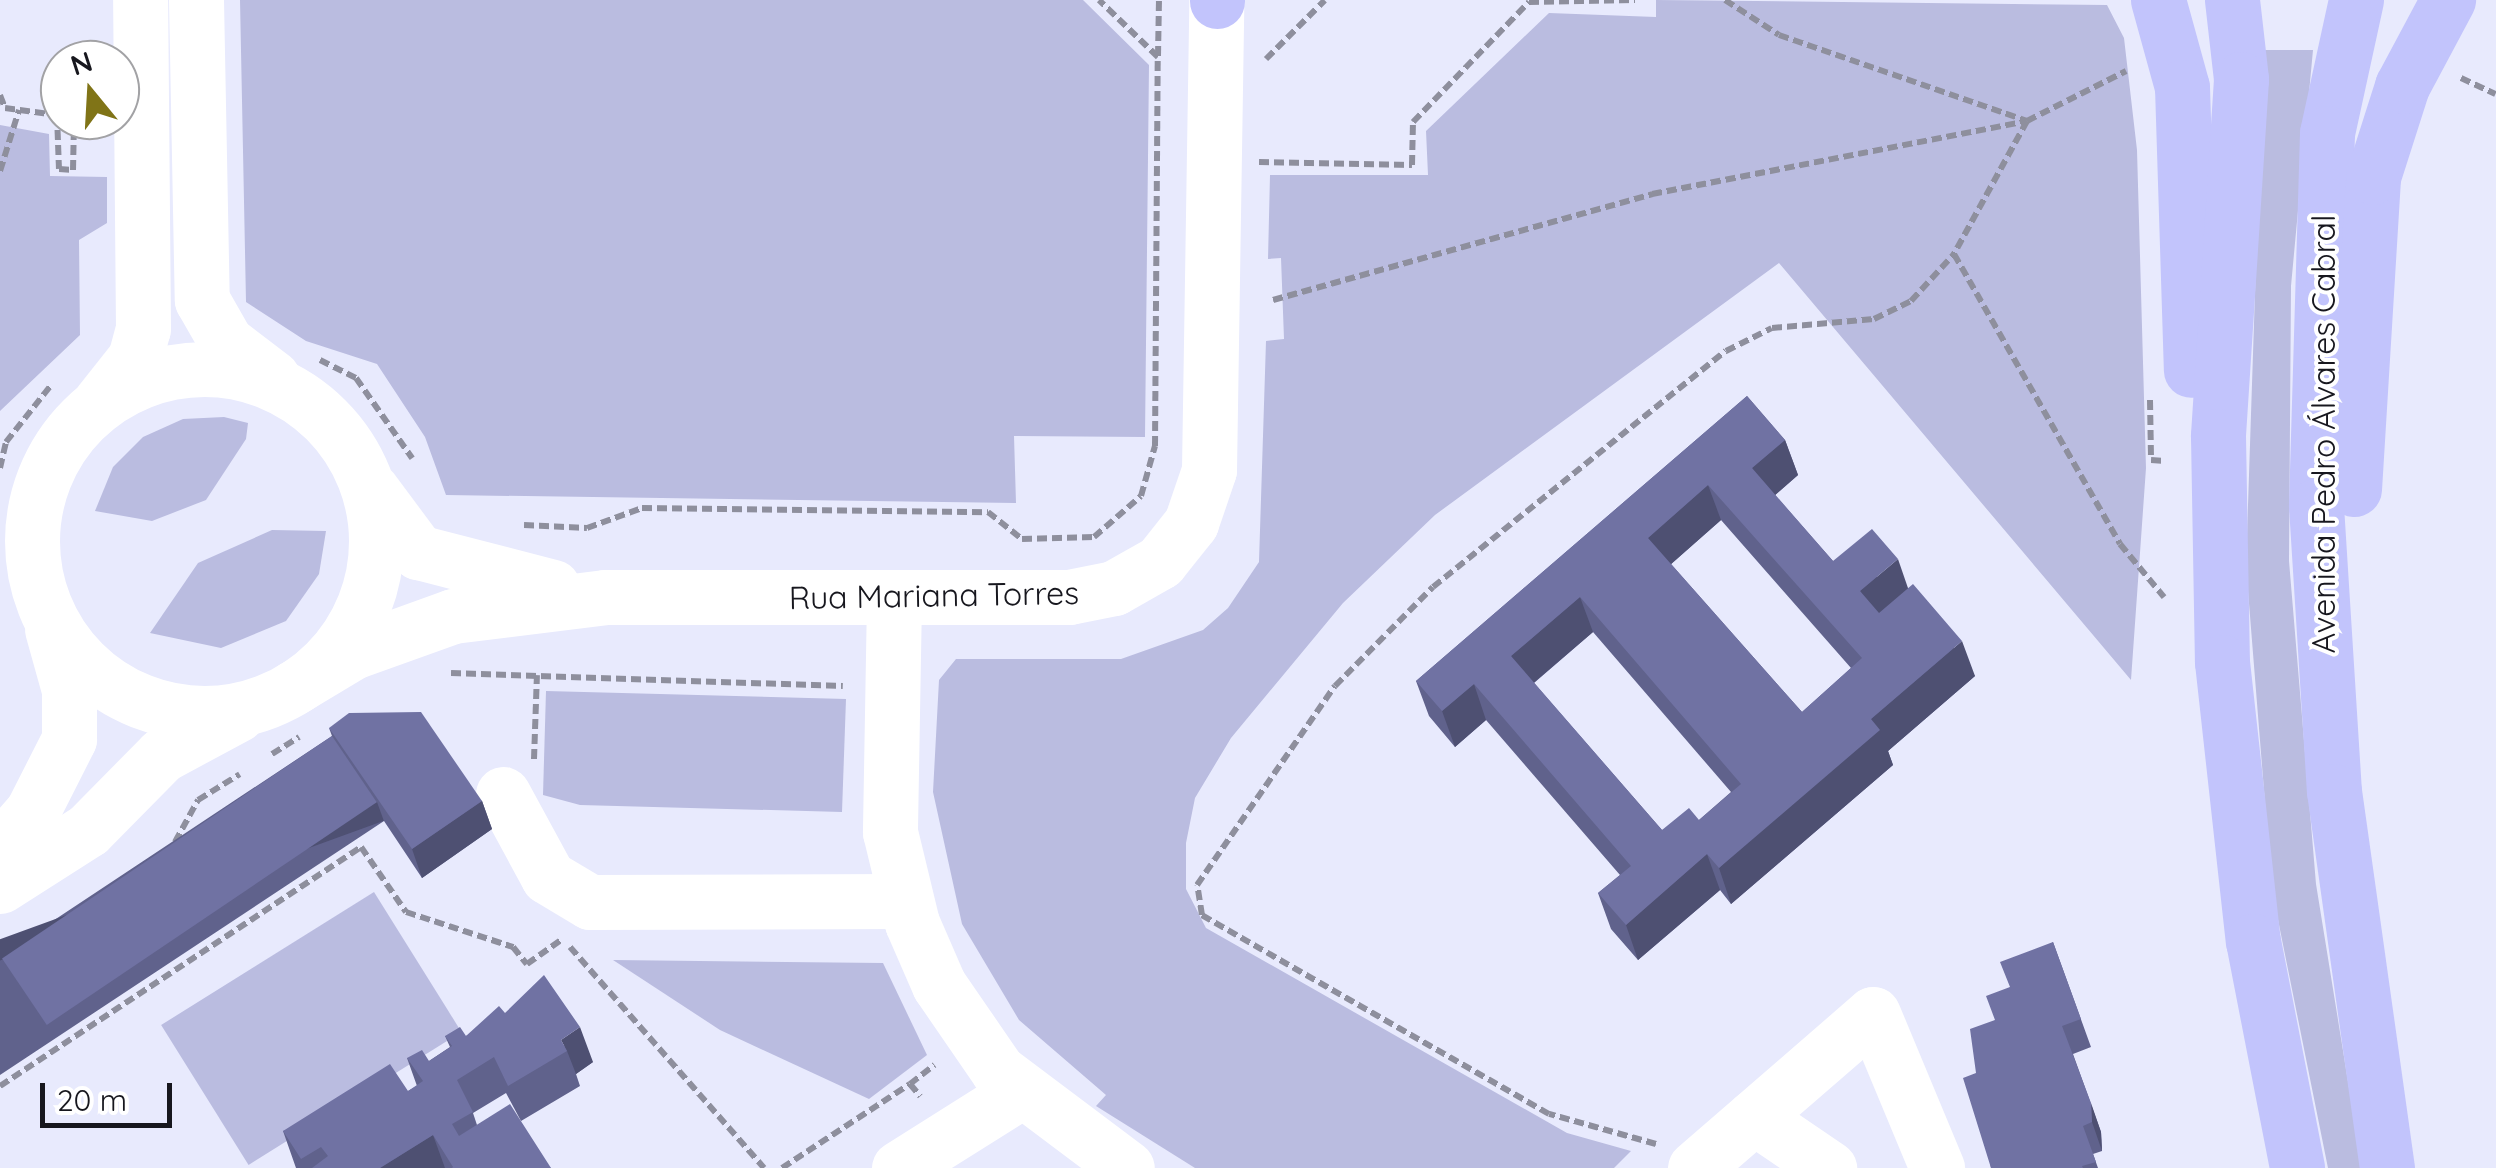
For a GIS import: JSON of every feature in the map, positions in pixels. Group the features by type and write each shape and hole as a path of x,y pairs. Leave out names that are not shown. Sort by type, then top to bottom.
{"main road":[{"path":"2158,0 2182,87 2189,355 2220,602 2240,851 2296,1168"},
{"path":"2220,602 2219,416 2240,79 2232,0"},
{"name":"Avenida Pedro Álvares Cabral","path":"2356,0 2332,78 2318,303 2319,610 2334,791 2387,1168"},
{"path":"2334,791 2367,216 2390,116 2448,0"}],"street":[{"path":"71,397 125,374 143,329 140,0"},
{"path":"0,886 88,830 182,740 290,706 338,649 366,601 377,539 360,468 306,377 226,342 202,300 196,0"},
{"name":"Rua Mariana Torres","path":"290,706 428,622 605,597 894,598 1104,590 1160,562 1191,523 1212,438 1217,0"},
{"path":"71,397 195,370 255,377 306,377"},
{"path":"0,848 32,812 70,738 68,690 44,607 33,516 71,397"},
{"name":"Rua Mariana Torres","path":"360,468 390,520 431,559 605,597"},
{"path":"894,598 889,803 904,901 955,1012 1018,1093 1128,1168"},
{"path":"44,607 86,668 137,700 194,713 290,706"},
{"path":"502,794 548,877 590,902 904,901"},
{"path":"1703,1161 1873,1014 1937,1168"},
{"path":"899,1168 1018,1093"},
{"path":"1754,1116 1829,1168"}],"path":[{"path":"1100,0 1158,58"},
{"path":"514,525 587,528 642,508 988,512 1022,539 1094,537 1141,496 1156,446 1159,0"},
{"path":"1262,63 1325,0"},
{"path":"1259,162 1412,165 1413,122 1528,2 1635,0"},
{"path":"1725,0 1778,35 2027,121"},
{"path":"1274,300 1652,194 2027,121 2131,69"},
{"path":"2441,70 2496,94"},
{"path":"0,94 5,108 40,113"},
{"path":"0,171 19,110"},
{"path":"1703,1161 1549,1114 1202,915 1197,884 1335,686 1433,587 1726,351 1772,328 1874,319 1911,301 1954,254 2027,121"},
{"path":"57,140 58,169 73,170 74,140"},
{"path":"1954,254 2120,544 2164,597"},
{"path":"306,377 356,378 416,466"},
{"path":"0,468 6,442 71,397"},
{"path":"434,674 537,674 864,687"},
{"path":"502,794 503,779 534,779 537,674"},
{"path":"262,760 290,706"},
{"path":"169,854 198,800 246,770"},
{"path":"0,1086 361,847 406,912 513,946 527,964 562,939 764,1168"},
{"path":"577,955 596,955"},
{"path":"782,1168 940,1061 941,1046"},
{"path":"910,1084 930,1108"}],"shaded area":[{"path":"240,0 1083,0 1149,65 1145,437 1014,436 1016,503 446,495 425,437 377,364 306,341 246,302"},
{"path":"1656,0 2107,5 2124,38 2137,150 2146,468 2131,680 1779,263 1435,515 1343,603 1231,738 1195,798 1186,843 1186,889 1206,928 1567,1133 1631,1151 1614,1168 1195,1168 1096,1106 1106,1095 1019,1020 962,924 933,792 939,680 956,659 1121,659 1203,630 1228,608 1259,562 1266,341 1284,339 1281,258 1268,259 1270,175 1428,175 1426,131 1549,13 1656,17"},
{"path":"2263,50 2313,50 2291,286 2289,561 2316,884 2362,1168 2328,1168 2272,890 2246,566"},
{"path":"0,125 40,132 40,140 49,140 50,176 107,177 107,223 79,240 80,335 0,411"},
{"path":"224,417 248,423 246,439 206,500 152,521 95,511 113,467 143,437 183,419"},
{"path":"272,530 326,531 319,574 286,621 221,648 150,633 198,563"},
{"path":"546,691 846,699 842,812 580,805 543,795"},
{"path":"374,892 461,1032 249,1165 161,1025"},
{"path":"613,960 883,963 927,1055 869,1099 720,1030"}],"building":[{"path":"1747,396 1785,440 1752,468 1833,561 1872,529 1898,559 1860,591 1879,613 1913,584 1962,641 1871,719 1880,730 1719,868 1707,854 1626,925 1598,893 1631,866 1474,684 1442,711 1416,681","holes":["1708,485 1862,658 1802,712 1648,538","1580,597 1741,784 1699,820 1689,808 1662,830 1511,656"]},
{"path":"421,712 482,801 412,849 329,728 349,713"},
{"path":"332,736 377,802 47,1025 2,959"},
{"path":"2053,942 2081,1019 2062,1026 2091,1103 2092,1122 2083,1126 2096,1162 2083,1168 1991,1168 1963,1078 1976,1073 1970,1029 1995,1020 1986,996 2010,987 2000,962"},
{"path":"544,975 580,1027 561,1040 567,1051 508,1086 494,1057 457,1080 473,1112 452,1124 459,1136 510,1104 551,1168 452,1168 433,1135 380,1168 312,1168 328,1156 321,1147 301,1159 283,1131 390,1064 408,1091 423,1081 407,1058 422,1050 429,1061 452,1046 445,1036 460,1027 466,1036 499,1006 505,1013"}]}
